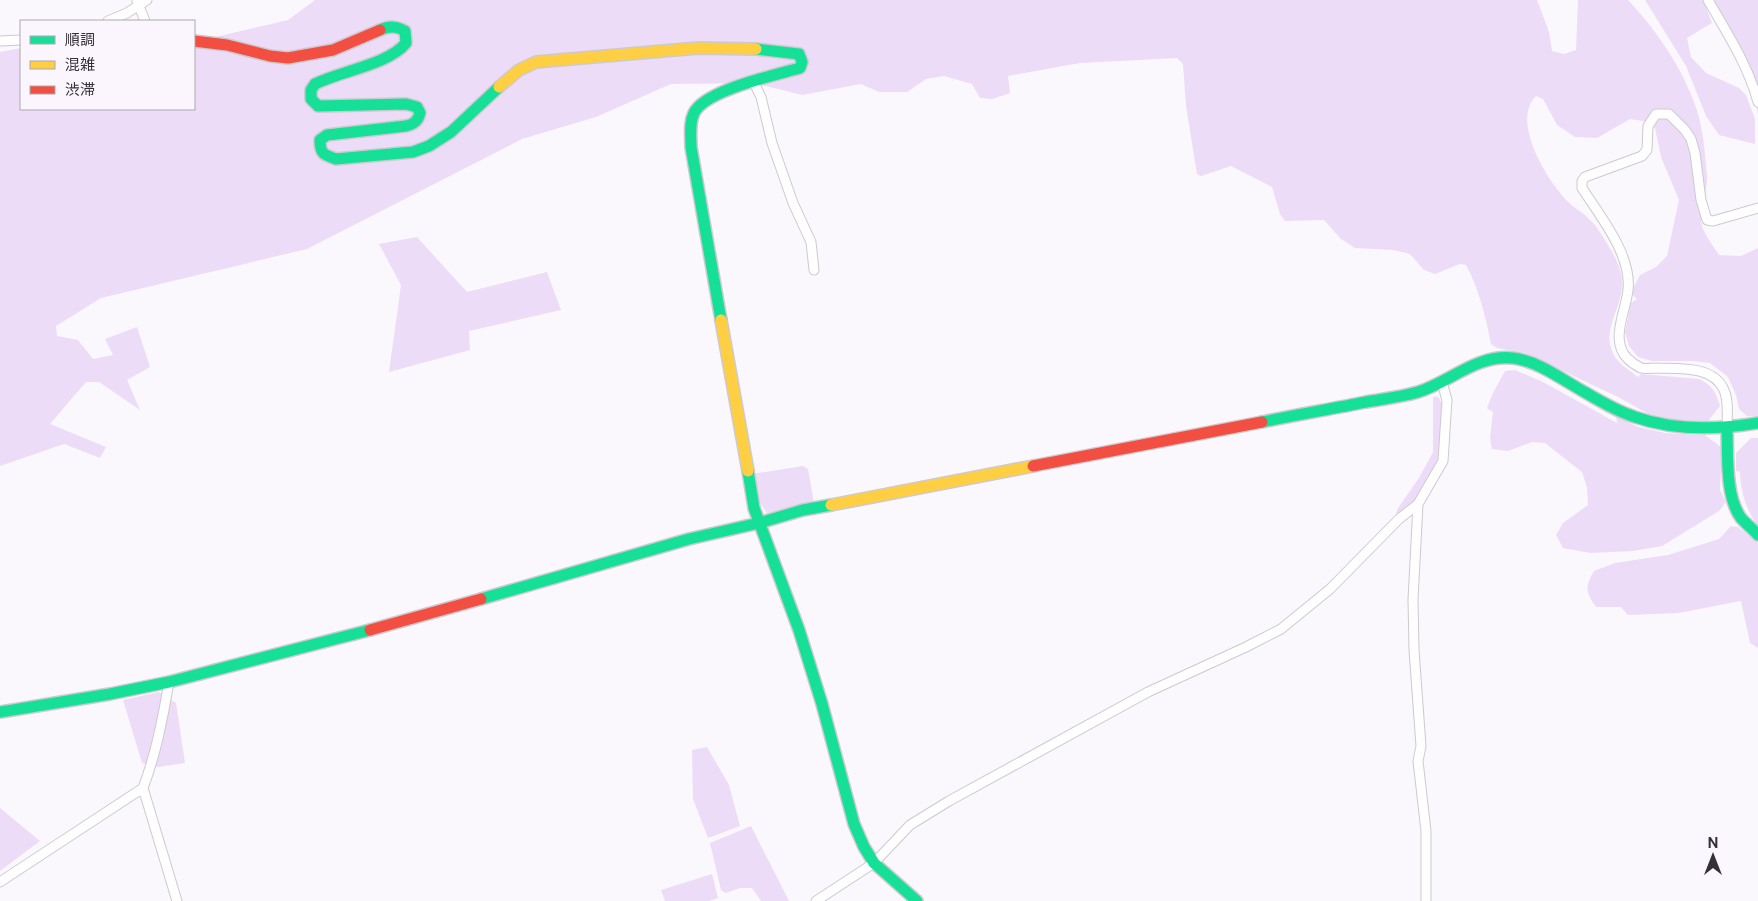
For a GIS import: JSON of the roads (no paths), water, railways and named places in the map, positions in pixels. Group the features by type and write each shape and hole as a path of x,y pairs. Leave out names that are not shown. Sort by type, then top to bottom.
{"street":[{"path":"110,20 127,13 137,2 147,0"},
{"path":"1708,0 1739,53 1754,87 1758,102"},
{"path":"137,2 145,20"},
{"path":"195,41 227,44 270,56 288,58 333,50 388,27 398,27 405,31 406,43 399,50 356,70 316,84 310,90 312,102 318,106 406,104 417,107 420,113 419,120 414,124 406,126 327,135 320,140 320,149 325,155 336,159 413,152 429,146 451,132 512,75 536,62 698,48 764,49 799,54 802,62 800,68 721,92 700,104 691,120 691,147 749,480 759,523 799,630 822,704 854,824 864,847 874,863 917,901"},
{"path":"0,41 20,40"},
{"path":"754,83 762,97 772,143 811,242 814,270"},
{"path":"1758,208 1713,222 1707,220 1701,200 1695,153 1691,140 1685,130 1669,114 1656,114 1648,126 1647,150 1642,156 1585,176 1582,181 1582,188 1618,246 1627,270 1628,290 1619,336 1622,348 1627,358 1641,368 1696,370 1716,380 1724,390 1727,402 1731,486 1734,503 1740,517 1758,535"},
{"path":"0,712 110,694 168,682 391,624 689,539 759,523 802,510 1417,392 1442,382 1475,364 1491,359 1512,358 1531,362 1605,404 1633,417 1661,425 1727,428 1758,424"},
{"path":"816,901 874,863 910,825 949,801 1148,692 1246,647 1281,628 1330,589 1398,519 1418,504 1443,461 1448,400 1442,382"},
{"path":"1418,504 1413,600 1414,650 1421,746 1418,761 1426,831 1426,901"},
{"path":"0,882 143,788 150,770 166,702 168,682"},
{"path":"143,788 177,901"}]}
